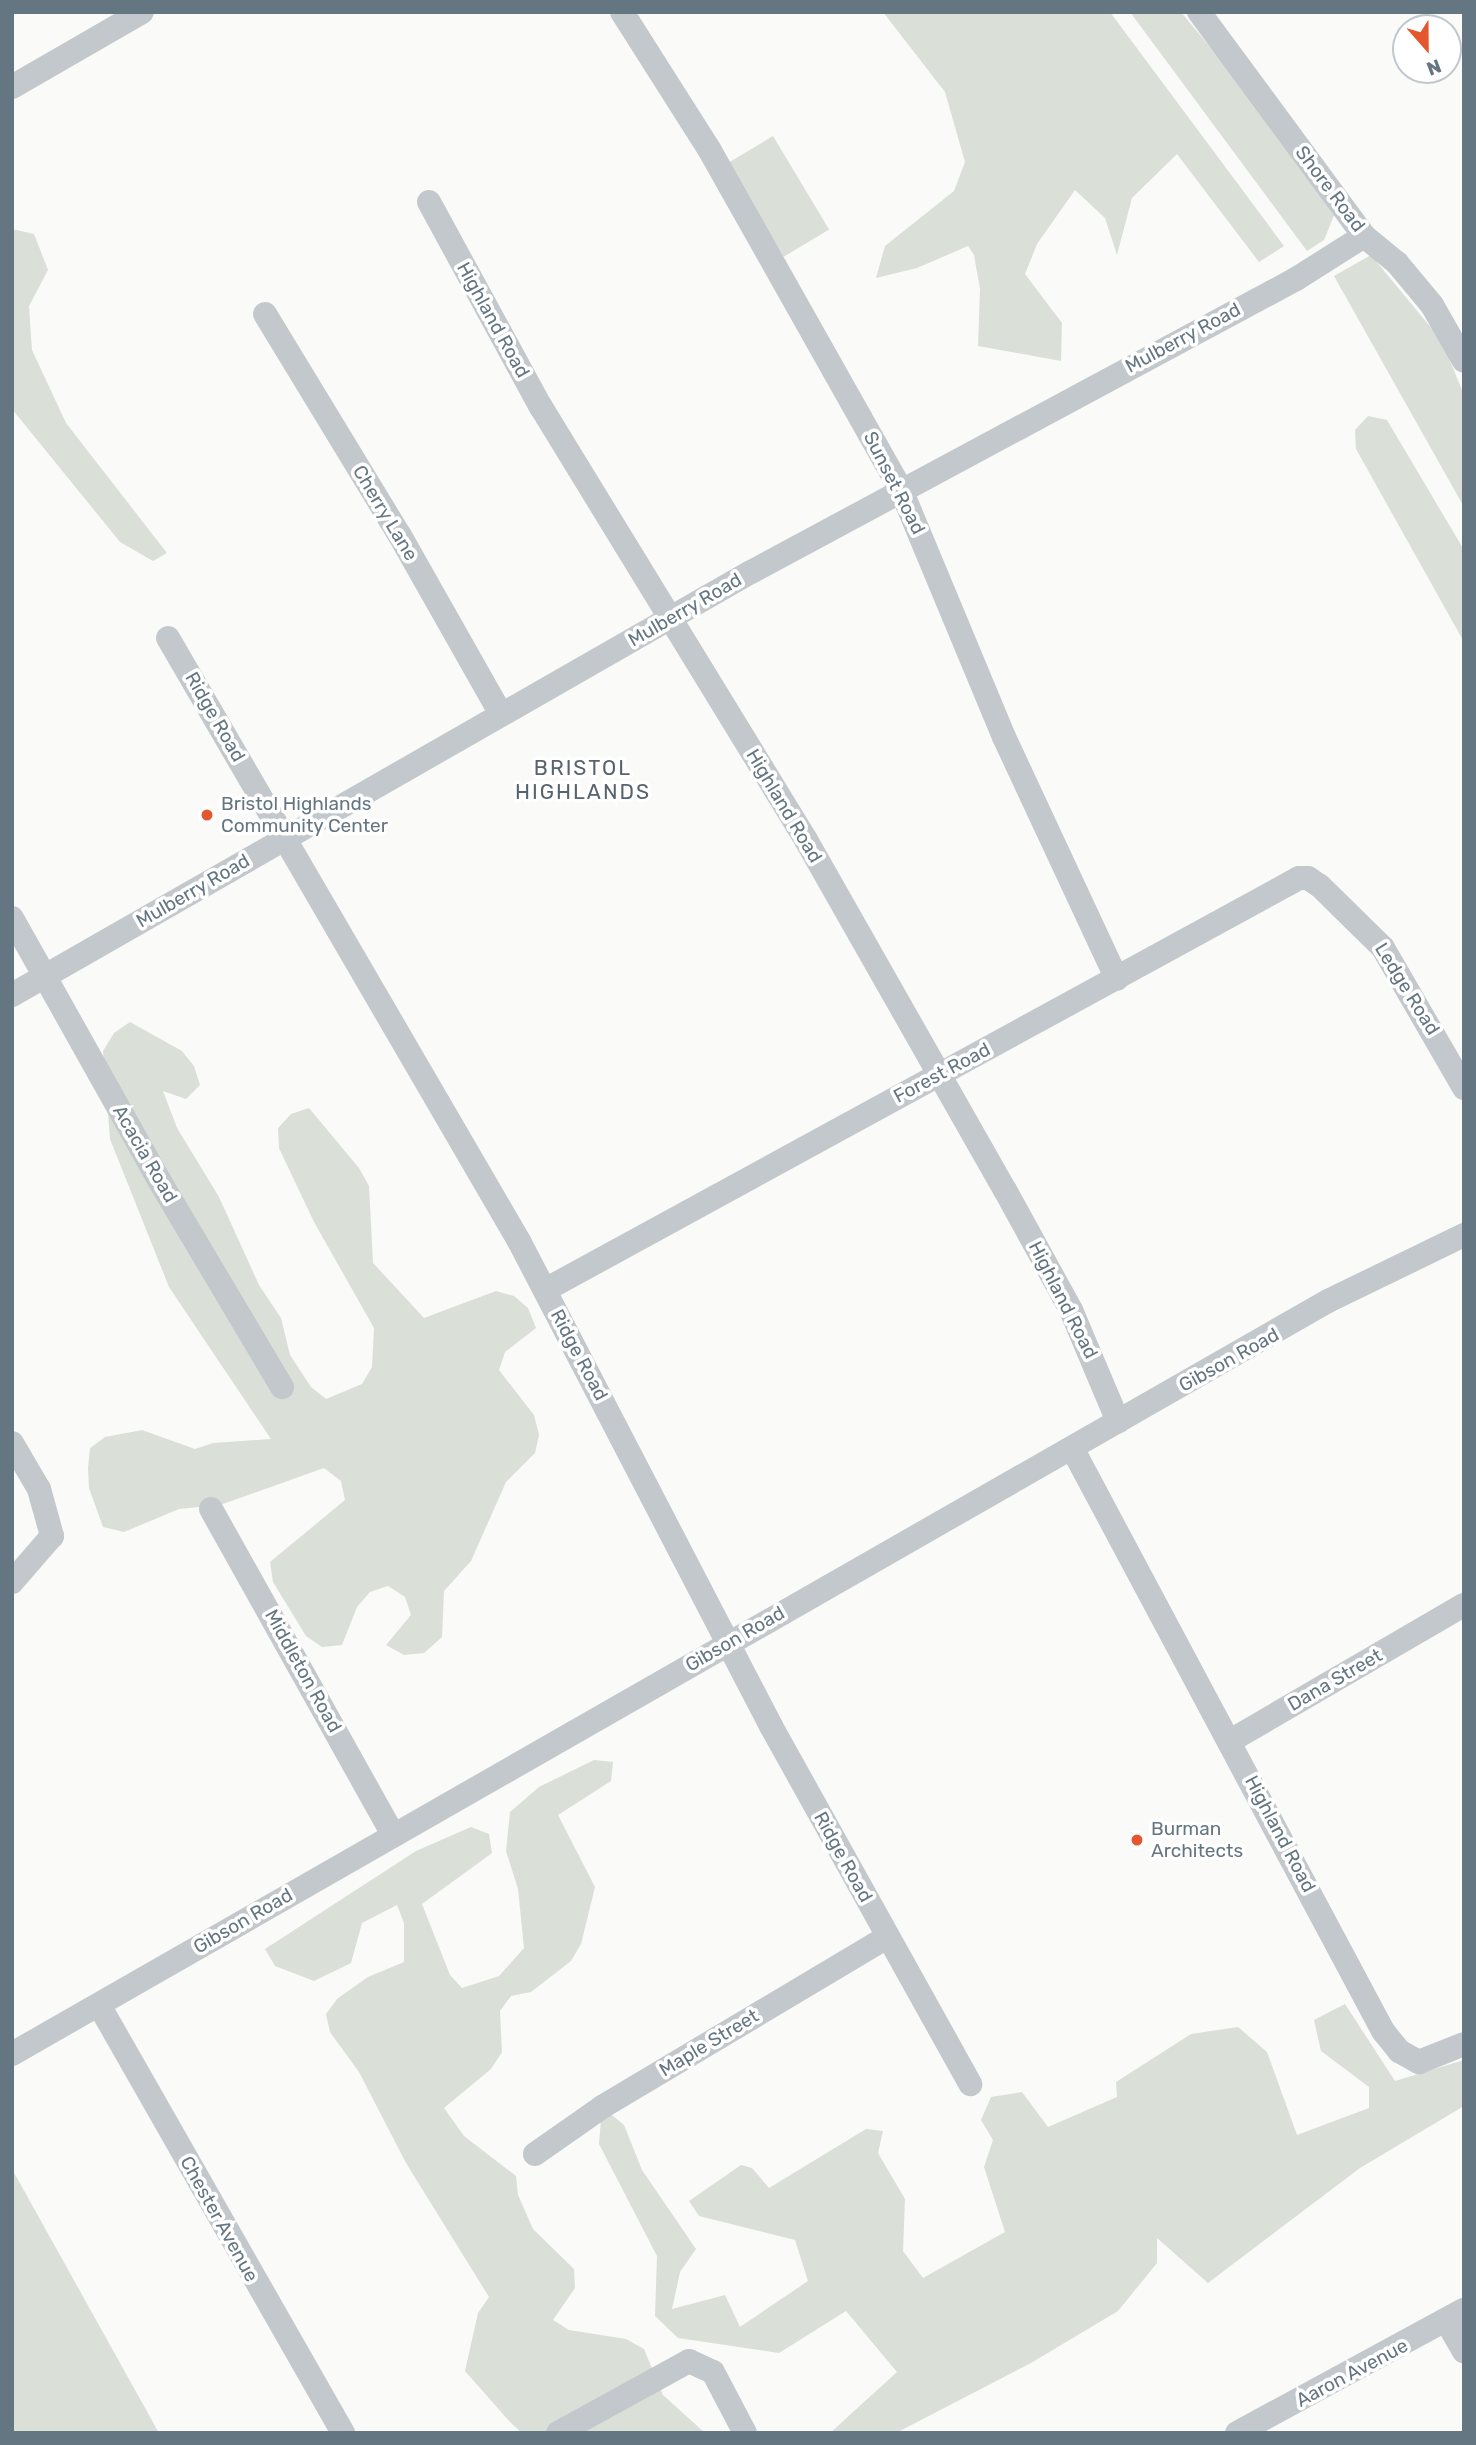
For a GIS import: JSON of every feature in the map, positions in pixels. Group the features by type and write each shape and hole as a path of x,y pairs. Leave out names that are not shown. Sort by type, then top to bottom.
{"street":[{"path":"12,87 142,12"},
{"name":"Sunset Road","path":"622,12 709,149 902,492 1004,737 1117,979"},
{"name":"Shore Road","path":"1199,12 1364,236 1397,263 1432,305 1464,360"},
{"name":"Highland Road","path":"429,202 541,407 806,840 939,1074 1071,1310 1118,1422"},
{"name":"Mulberry Road","path":"12,995 670,618 1296,279 1364,236"},
{"name":"Cherry Lane","path":"265,314 399,534 501,714"},
{"name":"Ridge Road","path":"168,638 403,1035 545,1290 728,1642 887,1937 970,2084"},
{"name":"Forest Road","path":"545,1290 1299,878 1308,878 1337,901"},
{"name":"Ledge Road","path":"1337,901 1392,960 1464,1088"},
{"name":"Acacia Road","path":"12,918 159,1180 282,1387"},
{"name":"Gibson Road","path":"12,2054 1328,1301 1464,1235"},
{"path":"12,1443 39,1489 50,1519 51,1540 12,1582"},
{"name":"Highland Road","path":"1072,1448 1383,2031 1399,2051 1419,2062 1464,2044"},
{"name":"Middleton Road","path":"211,1509 393,1835"},
{"name":"Dana Street","path":"1230,1741 1464,1605"},
{"name":"Maple Street","path":"535,2154 601,2107 887,1937"},
{"name":"Chester Avenue","path":"99,2005 342,2433"},
{"path":"1455,2316 1464,2352"},
{"name":"Aaron Avenue","path":"1237,2433 1455,2316"},
{"path":"558,2433 689,2361 713,2372 745,2433"}],"shaded area":[{"path":"883,12 1110,12 1284,246 1259,262 1177,154 1132,198 1117,255 1105,218 1075,190 1037,244 1025,274 1062,323 1061,361 978,346 980,289 974,255 968,246 917,268 876,278 885,246 954,191 965,162 945,92"},
{"path":"1130,12 1181,12 1318,178 1335,213 1324,240 1307,251"},
{"path":"773,136 829,229 784,257 728,163"},
{"path":"12,229 34,234 48,270 29,306 32,350 66,423 167,553 153,561 120,542 12,409"},
{"path":"1371,255 1442,341 1464,395 1464,507 1334,276"},
{"path":"1368,416 1387,420 1464,550 1464,642 1356,449 1355,430"},
{"path":"130,1022 182,1051 194,1066 200,1085 186,1099 163,1091 177,1128 219,1197 259,1285 281,1318 290,1355 311,1387 326,1399 362,1384 372,1367 374,1328 314,1222 279,1148 278,1128 291,1114 309,1108 359,1168 369,1186 373,1263 424,1318 496,1291 514,1296 528,1308 536,1328 505,1352 499,1370 534,1415 539,1435 535,1453 506,1482 471,1561 444,1591 442,1637 424,1653 404,1655 386,1645 411,1615 405,1597 388,1586 370,1592 357,1607 342,1645 322,1647 306,1636 273,1582 270,1562 345,1500 341,1481 324,1468 220,1505 179,1509 124,1532 103,1527 89,1488 88,1468 90,1448 105,1437 142,1430 195,1449 213,1443 271,1439 169,1287 110,1139 103,1051 114,1033"},
{"path":"594,1760 613,1762 611,1781 558,1815 595,1887 581,1944 571,1961 531,1992 511,1996 500,2011 502,2052 491,2069 444,2108 464,2136 516,2176 518,2195 533,2229 574,2269 575,2288 553,2320 569,2330 626,2339 644,2349 663,2395 705,2433 522,2433 510,2422 465,2371 478,2313 489,2297 406,2163 359,2072 330,2032 326,2014 337,1999 368,1977 404,1962 404,1923 397,1905 362,1923 351,1963 314,1981 275,1966 265,1949 416,1851 471,1827 489,1834 492,1853 422,1904 450,1975 462,1988 499,1976 524,1948 518,1889 506,1851 510,1812 539,1787"},
{"path":"1345,2004 1395,2081 1464,2060 1464,2106 1360,2168 1208,2283 1157,2238 1157,2263 1118,2311 1031,2363 896,2433 830,2433 897,2372 846,2311 779,2353 678,2338 655,2316 657,2256 599,2144 602,2107 624,2125 642,2170 696,2249 680,2272 672,2309 725,2295 740,2327 808,2281 795,2240 699,2216 689,2201 741,2165 752,2168 769,2188 866,2129 883,2131 878,2153 905,2199 903,2251 923,2278 1005,2232 984,2167 993,2140 981,2120 991,2097 1022,2092 1048,2127 1117,2097 1116,2082 1191,2034 1238,2027 1267,2052 1297,2135 1369,2108 1369,2087 1321,2051 1314,2020"},
{"path":"12,2169 159,2433 12,2433"}],"place":[{"name":"Bristol Highlands Community Center","path":"207,815"},
{"name":"Burman Architects","path":"1137,1840"}],"district":[{"name":"BRISTOL HIGHLANDS","path":"583,780"}]}
